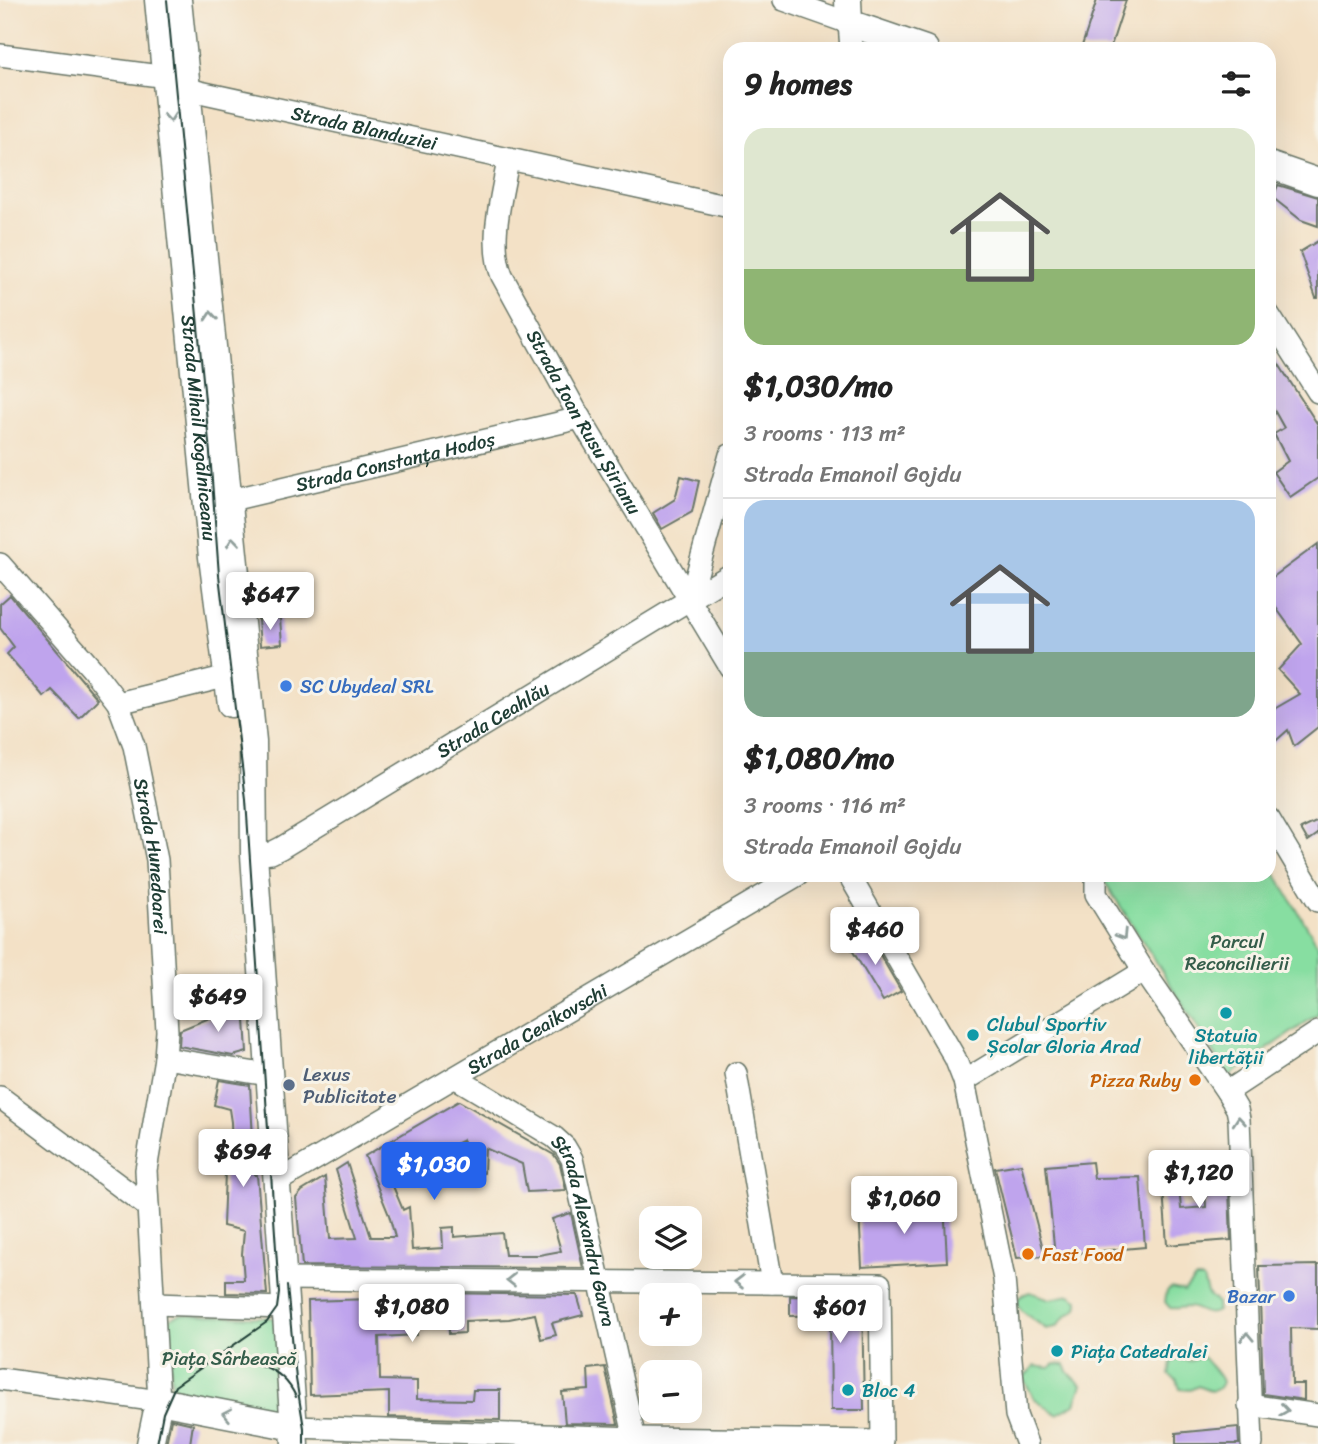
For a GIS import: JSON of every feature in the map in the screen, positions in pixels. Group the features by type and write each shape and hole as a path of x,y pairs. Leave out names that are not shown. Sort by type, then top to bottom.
{"main road":[{"name":"Strada Mihail Kogălniceanu","path":"158,0 177,83"},
{"name":"Strada Mihail Kogălniceanu","path":"178,0 177,83 218,503 228,677 240,776 254,855"},
{"path":"850,24 904,42"},
{"path":"1276,167 1318,182"},
{"name":"Strada Mihail Kogălniceanu","path":"218,503 253,742 254,855 275,1183 295,1435"},
{"path":"150,1444 159,1401 295,1435"}],"street":[{"path":"784,0 850,24"},
{"name":"Strada Blanduziei","path":"0,55 177,83 508,160 723,206"},
{"name":"Strada Ioan Rusu Șirianu","path":"508,160 495,246 496,261 580,418 723,655"},
{"path":"1276,326 1318,392"},
{"name":"Strada Constanța Hodoș","path":"218,503 580,418"},
{"path":"690,599 723,480"},
{"name":"Strada Hunedoarei","path":"3,573 92,669 118,703 134,746 158,860 165,984 165,1058 146,1170 159,1401"},
{"name":"Strada Ceahlău","path":"254,855 271,853 281,848 723,579"},
{"path":"118,703 228,677"},
{"path":"1276,831 1318,901"},
{"name":"Strada Ceaikovschi","path":"275,1183 786,882"},
{"path":"853,882 955,1058 964,1081 1004,1279 1012,1387 1023,1437"},
{"path":"1096,882 1096,894 1237,1109 1252,1444"},
{"path":"964,1081 1144,971"},
{"path":"1227,1092 1318,1032"},
{"path":"165,1058 268,1076"},
{"path":"736,1073 772,1283"},
{"name":"Strada Alexandru Gavra","path":"457,1078 554,1136 572,1158 636,1441"},
{"path":"0,1097 148,1207"},
{"path":"282,1279 880,1284 883,1441 636,1441 295,1435"},
{"path":"154,1304 284,1308"},
{"path":"0,1379 159,1401"},
{"path":"1249,1405 1318,1415"}],"green space":[{"name":"Parcul Reconcilierii","path":"1276,875 1318,945 1318,1014 1229,1076 1105,882 1276,882"},
{"path":"1195,1279 1203,1279 1207,1293 1216,1302 1217,1311 1206,1313 1188,1307 1170,1308 1165,1302 1167,1291 1171,1288 1184,1291"},
{"path":"1030,1292 1050,1299 1070,1295 1078,1300 1077,1308 1056,1327 1046,1329 1018,1306 1017,1301 1021,1296"},
{"name":"Piața Sârbească","path":"181,1314 274,1318 284,1401 271,1411 181,1396 172,1387 167,1324 172,1317"},
{"path":"1204,1358 1219,1376 1222,1382 1220,1386 1212,1391 1198,1386 1190,1390 1180,1389 1177,1380 1169,1375 1171,1362 1178,1359 1191,1361"},
{"path":"1054,1364 1065,1365 1069,1373 1082,1385 1075,1404 1057,1414 1034,1398 1023,1378 1034,1366 1049,1368"}],"building":[{"path":"1097,0 1126,0 1112,42 1083,42"},
{"path":"1278,185 1318,197 1318,226 1301,220 1276,200"},
{"path":"1318,241 1318,298 1316,298 1300,252"},
{"path":"1276,360 1318,425 1318,478 1290,497 1276,476 1276,470 1288,461 1276,438 1276,433 1284,428 1276,414"},
{"path":"681,476 699,481 692,512 662,529 653,513 675,499"},
{"path":"1318,544 1318,727 1294,746 1288,730 1276,741 1276,708 1300,694 1278,670 1302,644 1276,608 1276,575"},
{"path":"10,595 98,699 79,718 52,690 44,697 7,654 14,647 0,628 0,604"},
{"path":"280,618 282,644 260,646 258,619"},
{"path":"1318,821 1318,834 1308,841 1301,829"},
{"path":"868,934 901,991 883,1001 849,945"},
{"path":"244,1004 247,1052 233,1056 179,1046 180,1030"},
{"path":"219,1080 250,1085 255,1175 267,1294 226,1293 226,1280 244,1280 244,1231 223,1226 225,1172 233,1173 229,1109 214,1105"},
{"path":"459,1101 554,1155 560,1164 566,1190 527,1192 522,1164 485,1148 484,1173 468,1176 463,1140 415,1164 413,1160 387,1172 403,1210 409,1207 412,1250 443,1248 442,1228 454,1227 454,1237 502,1233 505,1255 539,1255 561,1251 552,1219 571,1213 583,1268 302,1266 296,1198 302,1191 325,1177 330,1239 357,1238 336,1170 347,1163 371,1237 395,1237 365,1156"},
{"path":"1092,1162 1094,1178 1140,1177 1145,1247 1055,1255 1046,1166"},
{"path":"1021,1164 1045,1256 1017,1258 995,1168"},
{"path":"1228,1165 1231,1240 1167,1245 1162,1175 1178,1174 1181,1209 1206,1207 1204,1166"},
{"path":"944,1200 947,1262 862,1267 859,1210 925,1207 925,1201"},
{"name":"Bazar","path":"1318,1265 1318,1329 1291,1328 1292,1384 1304,1384 1304,1400 1263,1394 1259,1266"},
{"path":"435,1293 577,1295 583,1315 552,1323 556,1335 541,1339 535,1314 509,1319 465,1321 465,1333 449,1334 448,1309 424,1310 424,1321 416,1321 417,1335 379,1337 380,1380 417,1381 417,1399 472,1400 473,1390 500,1390 500,1420 389,1417 389,1392 310,1395 308,1301 435,1297"},
{"path":"790,1296 862,1297 864,1410 831,1410 830,1315 790,1316"},
{"path":"605,1367 618,1424 565,1423 562,1392 589,1390 588,1369"},
{"path":"171,1419 193,1424 190,1444 166,1444"},
{"path":"1238,1427 1239,1444 1176,1444 1176,1433"}],"tram line":[{"path":"157,1444 163,1413 175,1386 267,1322 277,1308 279,1293 246,800 219,575 167,0"},
{"path":"287,1286 304,1444"},
{"path":"213,1364 250,1363 272,1370 296,1397"}],"place":[{"name":"SC Ubydeal SRL","path":"286,686"},
{"name":"Statuia libertății","path":"1226,1013"},
{"name":"Clubul Sportiv Școlar Gloria Arad","path":"973,1035"},
{"name":"Pizza Ruby","path":"1195,1080"},
{"name":"Lexus Publicitate","path":"289,1085"},
{"name":"Fast Food","path":"1028,1254"},
{"name":"Bazar","path":"1289,1296"},
{"name":"Piața Catedralei","path":"1057,1351"},
{"name":"Bloc 4","path":"848,1390"}]}
